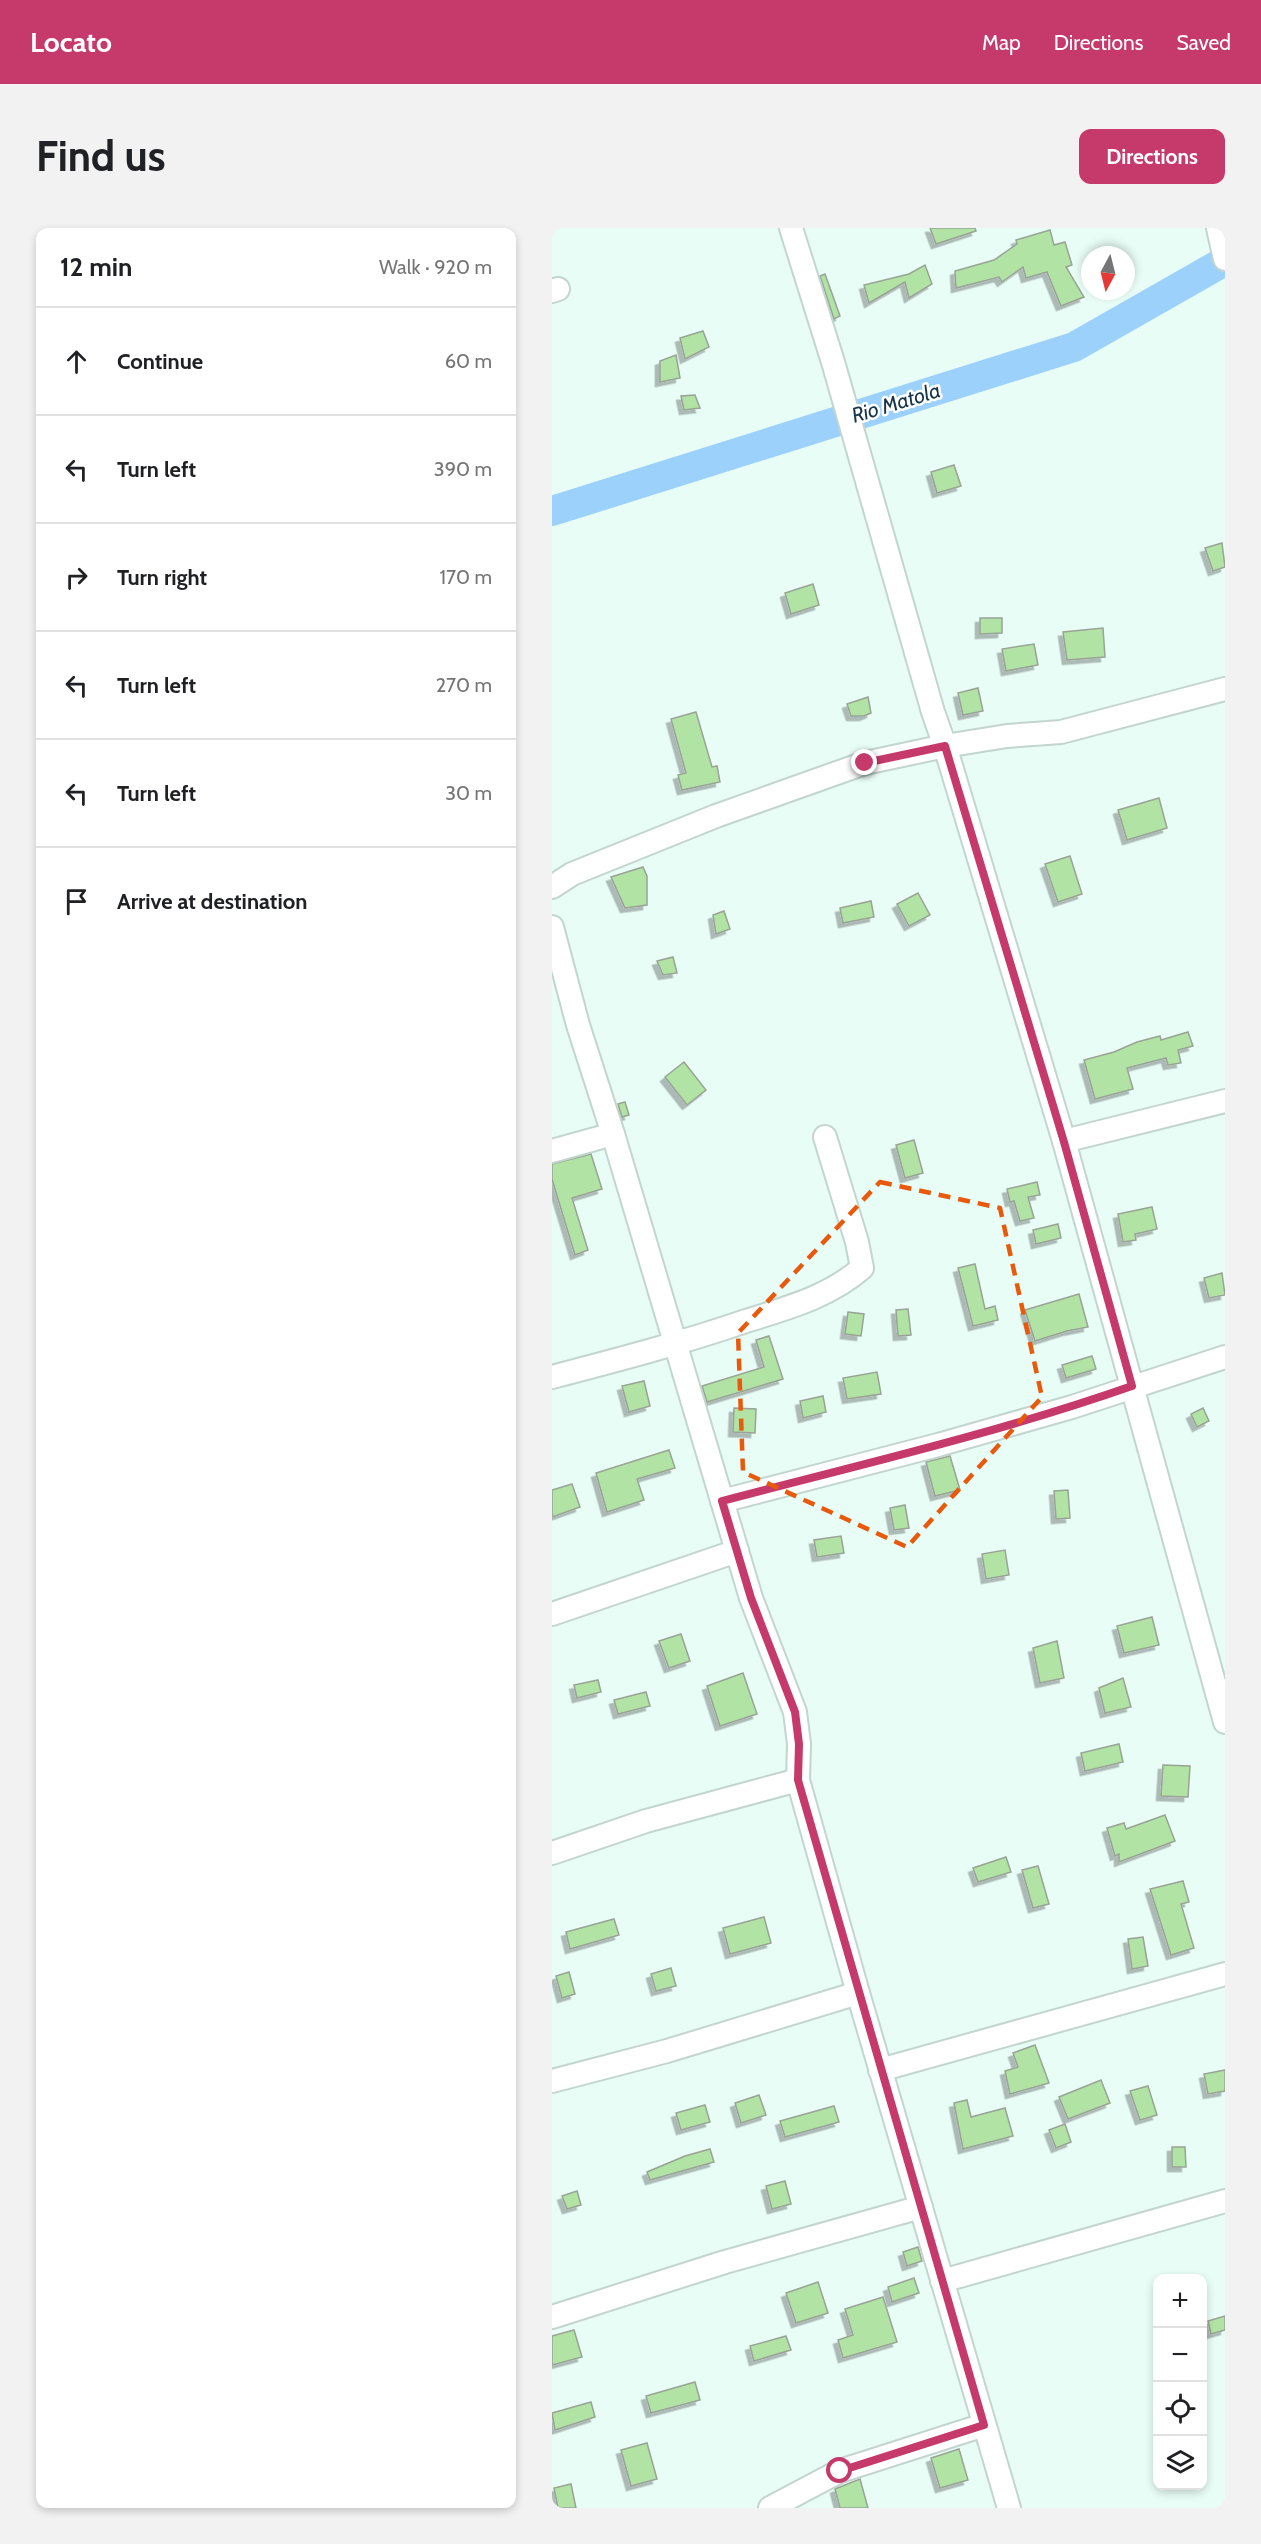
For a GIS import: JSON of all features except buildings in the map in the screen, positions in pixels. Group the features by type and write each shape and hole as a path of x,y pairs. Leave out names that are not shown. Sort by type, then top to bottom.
{"street":[{"path":"791,228 833,362 933,712 1064,1142 1225,1722"},
{"path":"1218,228 1225,260"},
{"path":"552,886 583,869 716,816 855,766 945,746 1007,736 1061,732 1225,689"},
{"path":"552,927 578,1025 613,1134 751,1598 795,1712 799,1744 798,1780 880,2070 1009,2508"},
{"path":"1064,1142 1225,1101"},
{"path":"552,1151 613,1134"},
{"path":"552,1377 674,1345 812,1299 844,1283 862,1268 857,1242 825,1137"},
{"path":"722,1501 949,1442 1072,1407 1225,1357"},
{"path":"552,1614 737,1551"},
{"path":"552,1853 646,1821 798,1780"},
{"path":"880,2070 1225,1974"},
{"path":"552,2081 667,2050 858,1993"},
{"path":"942,2281 1225,2201"},
{"path":"552,2317 725,2262 921,2207"},
{"path":"770,2508 840,2471 984,2425"}],"highlighted area":[{"path":"880,1182 1000,1208 1042,1397 907,1547 743,1472 738,1333"}],"waterway":[{"name":"Rio Matola","path":"552,511 1074,347 1225,261"}],"route":[{"path":"840,2471 984,2425 798,1780 799,1744 795,1712 751,1598 722,1501 938,1445 1072,1407 1132,1386 1064,1142 945,746 865,763"}]}
